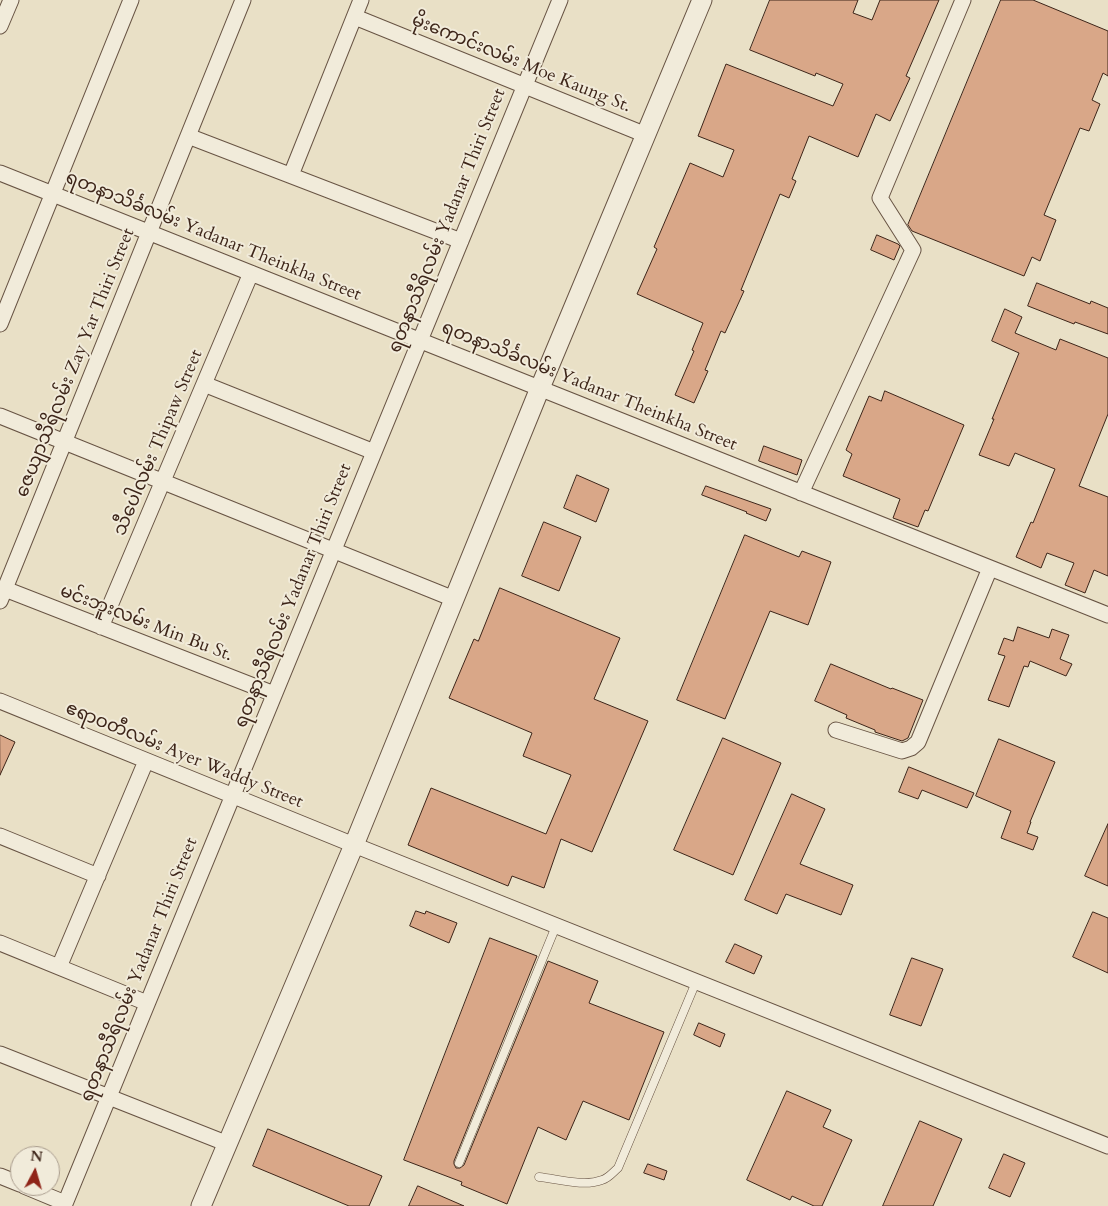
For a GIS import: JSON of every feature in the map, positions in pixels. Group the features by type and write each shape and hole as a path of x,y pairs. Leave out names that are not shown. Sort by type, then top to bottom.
{"street":[{"path":"0,26 11,0"},
{"path":"0,324 132,0"},
{"name":"ဇေယျာသီရိလမ်း Zay Yar Thiri Street","path":"2,595 243,0"},
{"path":"291,175 361,0"},
{"name":"ရတနာသီရိလမ်း Yadanar Thiri Street","path":"64,1204 560,0"},
{"path":"201,1206 354,845 540,388 702,0"},
{"path":"801,493 913,250 880,198 963,0"},
{"name":"မိုးကောင်းလမ်း Moe Kaung St.","path":"354,17 646,135"},
{"path":"188,136 461,240"},
{"name":"ရတနာသိင်္ခလမ်း Yadanar Theinkha Street","path":"0,172 1108,615"},
{"name":"သီပေါလမ်း Thipaw Street","path":"101,627 251,273"},
{"path":"204,384 374,452"},
{"path":"0,416 454,598"},
{"path":"836,730 902,751 914,746 918,742 990,568"},
{"name":"မင်းဘူးလမ်း Min Bu St.","path":"2,595 101,627 274,694"},
{"name":"ဧရာဝတီလမ်း Ayer Waddy Street","path":"0,701 354,845 1108,1146"},
{"path":"59,967 146,761"},
{"path":"0,836 98,876"},
{"path":"0,943 147,1003"},
{"path":"0,1054 228,1144"},
{"path":"46,1196 64,1204"}],"lane":[{"path":"459,1163 556,926"},
{"path":"539,1177 587,1183 602,1180 610,1176 618,1168 696,982"}],"building":[{"path":"770,0 858,0 853,13 872,20 880,0 939,0 906,76 910,78 890,121 876,114 858,157 809,136 792,179 796,181 789,198 780,194 741,290 744,291 725,333 721,331 705,370 708,371 694,403 675,395 694,351 692,350 703,323 637,294 657,249 654,247 690,163 723,177 734,150 698,136 726,64 833,106 843,84 816,73 815,76 750,50"},
{"path":"1001,0 1033,0 1108,31 1108,76 1103,73 1092,100 1100,104 1089,131 1080,128 1044,215 1056,220 1040,261 1032,257 1024,276 912,231 908,225"},
{"path":"877,235 900,246 894,260 871,250"},
{"path":"1037,283 1090,304 1091,301 1108,308 1108,334 1075,322 1074,324 1028,306"},
{"path":"1005,309 1022,317 1015,333 1056,350 1060,339 1108,358 1108,414 1079,486 1108,497 1108,576 1094,570 1085,593 1065,585 1074,563 1047,553 1041,568 1016,557 1031,522 1033,523 1055,469 1015,453 1009,466 979,455 1019,353 992,341"},
{"path":"885,391 964,425 928,511 925,510 918,527 893,518 900,499 843,476 852,454 846,450 869,396 881,401"},
{"path":"764,446 802,460 797,475 759,461"},
{"path":"577,475 609,489 596,522 564,508"},
{"path":"706,486 771,509 766,521 702,495"},
{"path":"544,522 581,537 559,591 522,576"},
{"path":"745,535 799,557 802,551 831,562 808,625 770,611 725,719 677,700"},
{"path":"500,588 620,638 594,699 648,721 592,852 561,839 544,888 512,876 508,886 408,845 431,788 546,834 571,775 523,756 532,733 449,698 474,639 478,641"},
{"path":"1018,627 1049,638 1052,629 1069,635 1060,659 1072,664 1066,676 1030,661 1028,667 1024,666 1009,707 988,700 1005,656 998,654 1004,638 1013,641"},
{"path":"831,664 923,700 908,738 902,741 875,732 875,730 846,718 847,715 815,701"},
{"path":"0,735 15,742 0,775"},
{"path":"723,738 781,763 733,875 674,850"},
{"path":"999,739 1055,762 1027,833 1038,837 1033,850 1001,838 1011,811 976,796"},
{"path":"909,767 974,793 967,808 922,790 918,799 899,792"},
{"path":"792,794 825,809 800,864 853,885 841,915 786,894 777,914 745,900"},
{"path":"1108,824 1108,886 1085,876"},
{"path":"416,911 425,914 426,911 457,923 449,943 410,926"},
{"path":"1093,912 1108,918 1108,973 1073,957"},
{"path":"490,938 537,956 454,1161 456,1168 464,1165 548,961 598,981 589,1003 664,1032 629,1120 583,1101 566,1140 538,1127 507,1204 461,1185 462,1182 404,1160"},
{"path":"735,944 762,956 754,974 726,962"},
{"path":"912,958 943,969 921,1026 890,1015"},
{"path":"699,1023 725,1034 720,1047 694,1035"},
{"path":"787,1091 831,1110 823,1127 852,1140 822,1206 814,1206 792,1196 790,1200 747,1180"},
{"path":"920,1121 962,1139 933,1206 883,1206"},
{"path":"268,1129 382,1176 369,1206 349,1206 253,1166"},
{"path":"1004,1154 1025,1163 1010,1197 989,1188"},
{"path":"648,1164 667,1171 664,1180 644,1173"},
{"path":"418,1186 464,1206 409,1206"}]}
